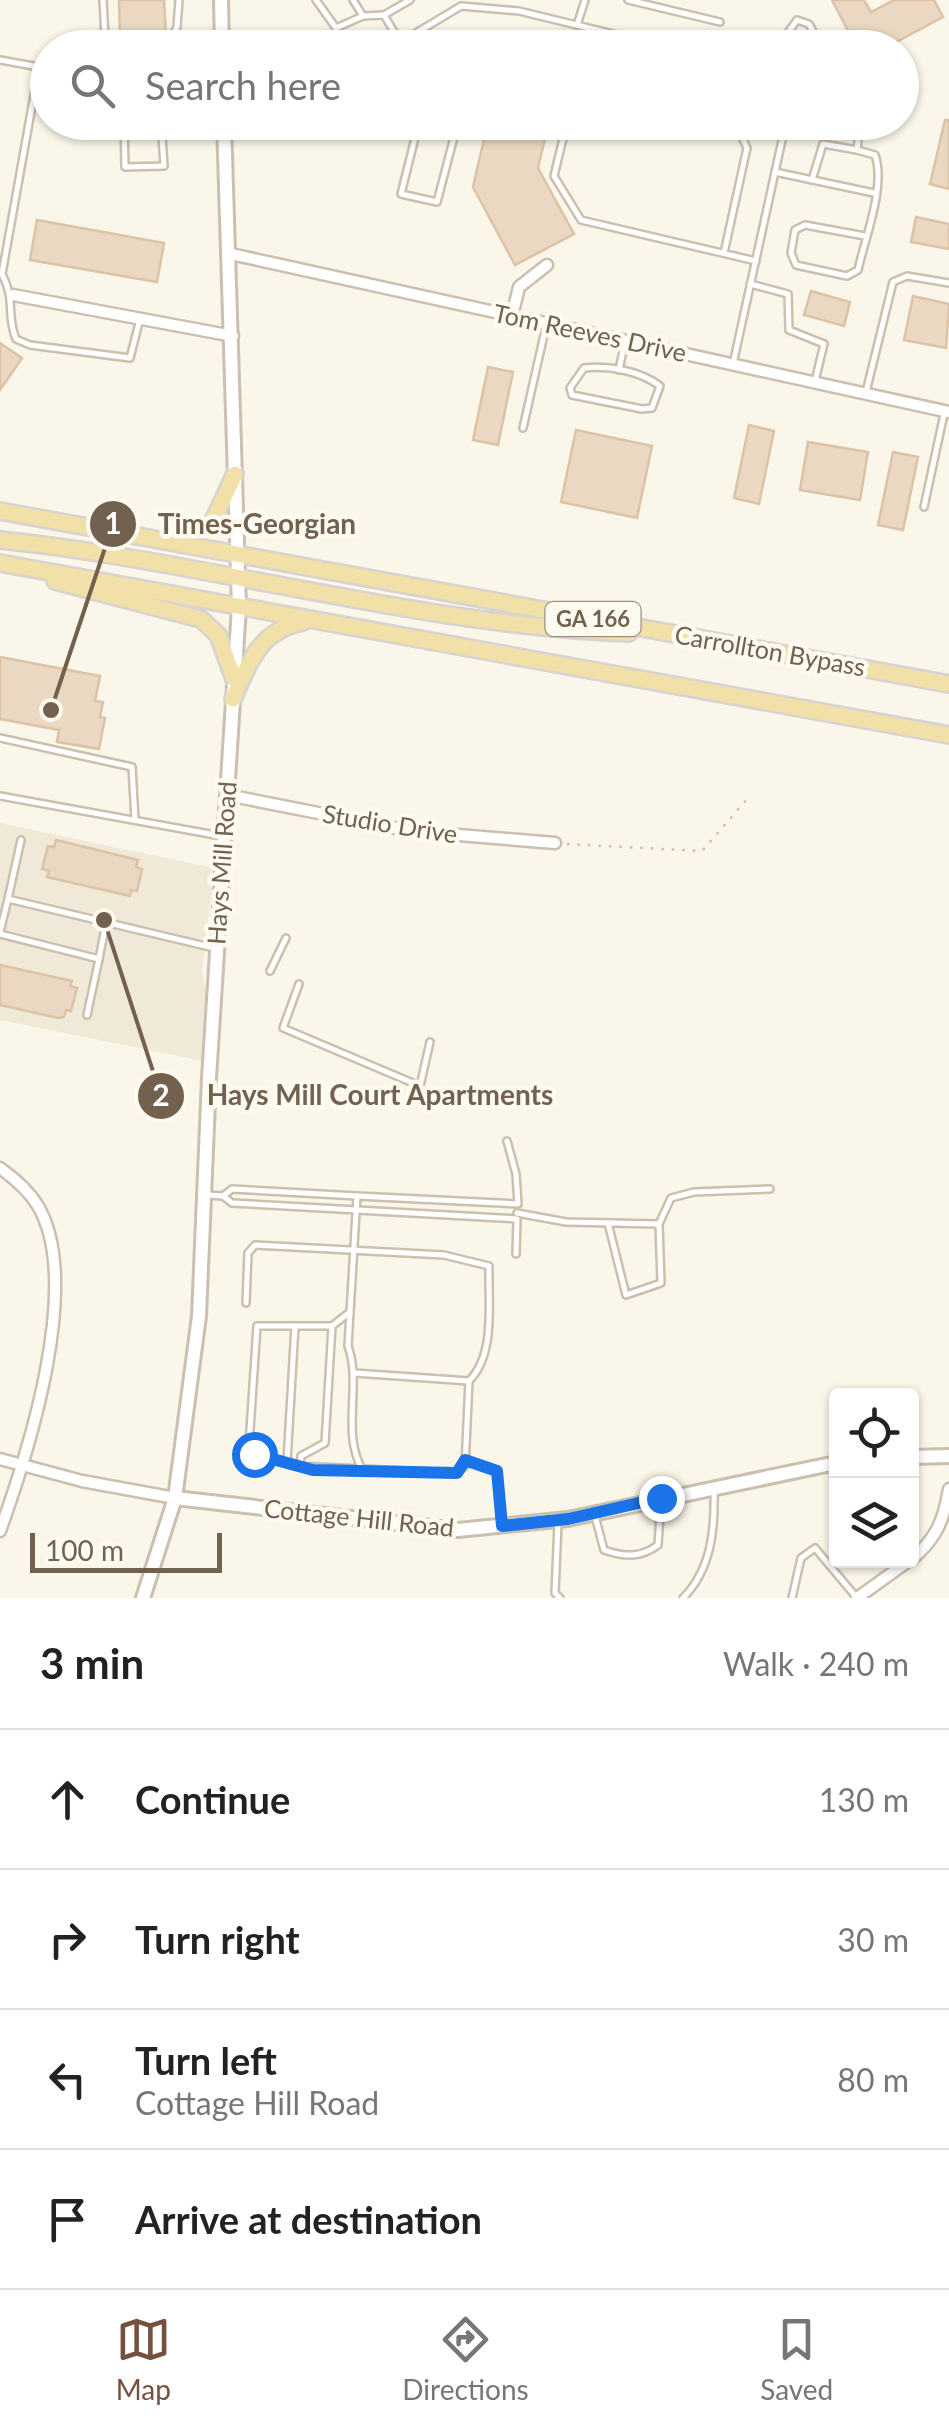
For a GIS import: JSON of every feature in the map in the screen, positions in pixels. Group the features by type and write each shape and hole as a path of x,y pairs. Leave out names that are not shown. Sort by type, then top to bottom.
{"main road":[{"path":"169,541 212,523 235,474"},
{"name":"Carrollton Bypass","path":"0,511 949,684"},
{"path":"0,540 63,547 411,611 580,630 697,637"},
{"path":"4,564 78,589 201,619 218,635 234,678"},
{"name":"Carrollton Bypass","path":"4,564 949,735"},
{"path":"233,698 259,644 282,626 313,620"}],"street":[{"path":"221,0 222,30"},
{"name":"Hays Mill Road","path":"142,1598 175,1498 198,1316 216,949 240,606 225,140"},
{"name":"Tom Reeves Drive","path":"231,254 947,411"},
{"path":"512,316 518,287 547,264"},
{"path":"13,295 233,336"},
{"name":"Studio Drive","path":"227,794 410,830 555,844"},
{"path":"0,1168 39,1208 50,1238 53,1270 46,1375 24,1466 0,1531"},
{"path":"919,1457 949,1456"},
{"path":"0,1460 175,1498"},
{"name":"Cottage Hill Road","path":"175,1498 458,1530 558,1520 829,1463"},
{"path":"919,1553 932,1542 945,1516 949,1488"},
{"path":"857,1598 900,1568"}],"lane":[{"path":"103,0 105,30"},
{"path":"176,30 179,0"},
{"path":"316,0 336,28 363,16 384,14 410,0"},
{"path":"353,0 363,16"},
{"path":"449,0 454,10"},
{"path":"577,25 585,0"},
{"path":"628,0 720,22"},
{"path":"421,30 460,6 520,11 597,30"},
{"path":"384,14 393,30"},
{"path":"790,30 797,20 809,24 812,30"},
{"path":"0,60 30,65"},
{"path":"30,117 2,274 13,295 11,326 16,339 30,345 130,358 140,319"},
{"path":"124,140 124,167 164,166 162,140"},
{"path":"415,140 402,194 438,202 454,140"},
{"path":"563,140 554,176 581,220 756,260"},
{"path":"724,253 747,148 743,140"},
{"path":"732,364 782,140"},
{"path":"857,150 858,140"},
{"path":"812,180 823,144 874,155 880,168 858,270 847,276 796,265 791,253 795,230 805,225 865,236"},
{"path":"775,172 874,193"},
{"path":"866,394 892,282 917,276 949,282"},
{"path":"750,284 788,294 792,334 824,344 814,382"},
{"path":"523,428 547,324"},
{"path":"619,370 626,341"},
{"path":"584,368 619,370 660,386 652,408 572,394 570,388 584,368"},
{"path":"924,508 947,411"},
{"path":"0,738 132,767 135,820"},
{"path":"0,796 224,836"},
{"path":"22,840 0,933 98,959"},
{"path":"8,899 216,949"},
{"path":"87,1015 106,922"},
{"path":"270,970 286,938"},
{"path":"299,984 283,1028 420,1086 430,1042"},
{"path":"508,1141 516,1174 516,1254"},
{"path":"608,1224 626,1295 661,1283 660,1224 671,1198 694,1192 770,1189"},
{"path":"223,1196 232,1190 518,1204"},
{"path":"204,1194 223,1196 232,1203 660,1224"},
{"path":"356,1196 357,1249 348,1346 355,1373 352,1452 362,1468"},
{"path":"246,1303 248,1253 254,1244 444,1254 489,1266 488,1330 480,1369 469,1381 465,1460 457,1473 300,1466 254,1454 249,1445 256,1326 332,1326 350,1312"},
{"path":"287,1462 295,1326"},
{"path":"300,1466 300,1456 325,1443 332,1326"},
{"path":"355,1373 469,1381"},
{"path":"465,1460 497,1471 502,1526"},
{"path":"683,1598 700,1576 708,1554 714,1486"},
{"path":"594,1513 604,1550 618,1555 645,1555 658,1545 661,1498"},
{"path":"558,1520 556,1593 560,1598"},
{"path":"792,1598 801,1558 815,1548 857,1598"}],"path":[{"path":"555,844 702,850 749,797"}],"shaded area":[{"path":"0,823 214,868 202,971 208,1002 204,1061 0,1020"}],"building":[{"path":"119,0 164,0 166,30 120,30"},
{"path":"832,0 864,0 871,12 894,0 934,0 943,17 919,30 848,30"},
{"path":"945,120 949,120 949,189 930,184"},
{"path":"484,140 545,140 538,168 574,234 515,265 473,187"},
{"path":"916,217 949,224 949,249 911,242"},
{"path":"37,220 164,243 157,282 30,260"},
{"path":"811,291 850,302 844,326 804,315"},
{"path":"913,296 949,304 946,348 904,340"},
{"path":"0,343 22,358 0,390"},
{"path":"488,367 513,372 498,445 473,440"},
{"path":"749,425 774,431 759,504 734,498"},
{"path":"576,430 652,446 637,518 561,502"},
{"path":"808,442 868,452 860,500 800,490"},
{"path":"893,452 918,457 903,530 878,525"},
{"path":"0,657 100,676 95,701 103,702 100,717 105,718 99,749 57,742 59,730 0,719"},
{"path":"56,840 138,860 136,867 142,869 137,891 131,890 130,896 47,877 49,871 42,869 48,846 54,847"},
{"path":"0,965 72,981 70,986 77,988 71,1011 66,1010 64,1017 58,1018 0,1005"}],"place":[{"name":"Times-Georgian","path":"51,710"},
{"name":"Hays Mill Court Apartments","path":"104,920"}],"route":[{"path":"254,1454 313,1470 362,1468 457,1473 465,1460 488,1466 497,1471 502,1526 568,1519 661,1498"}]}
